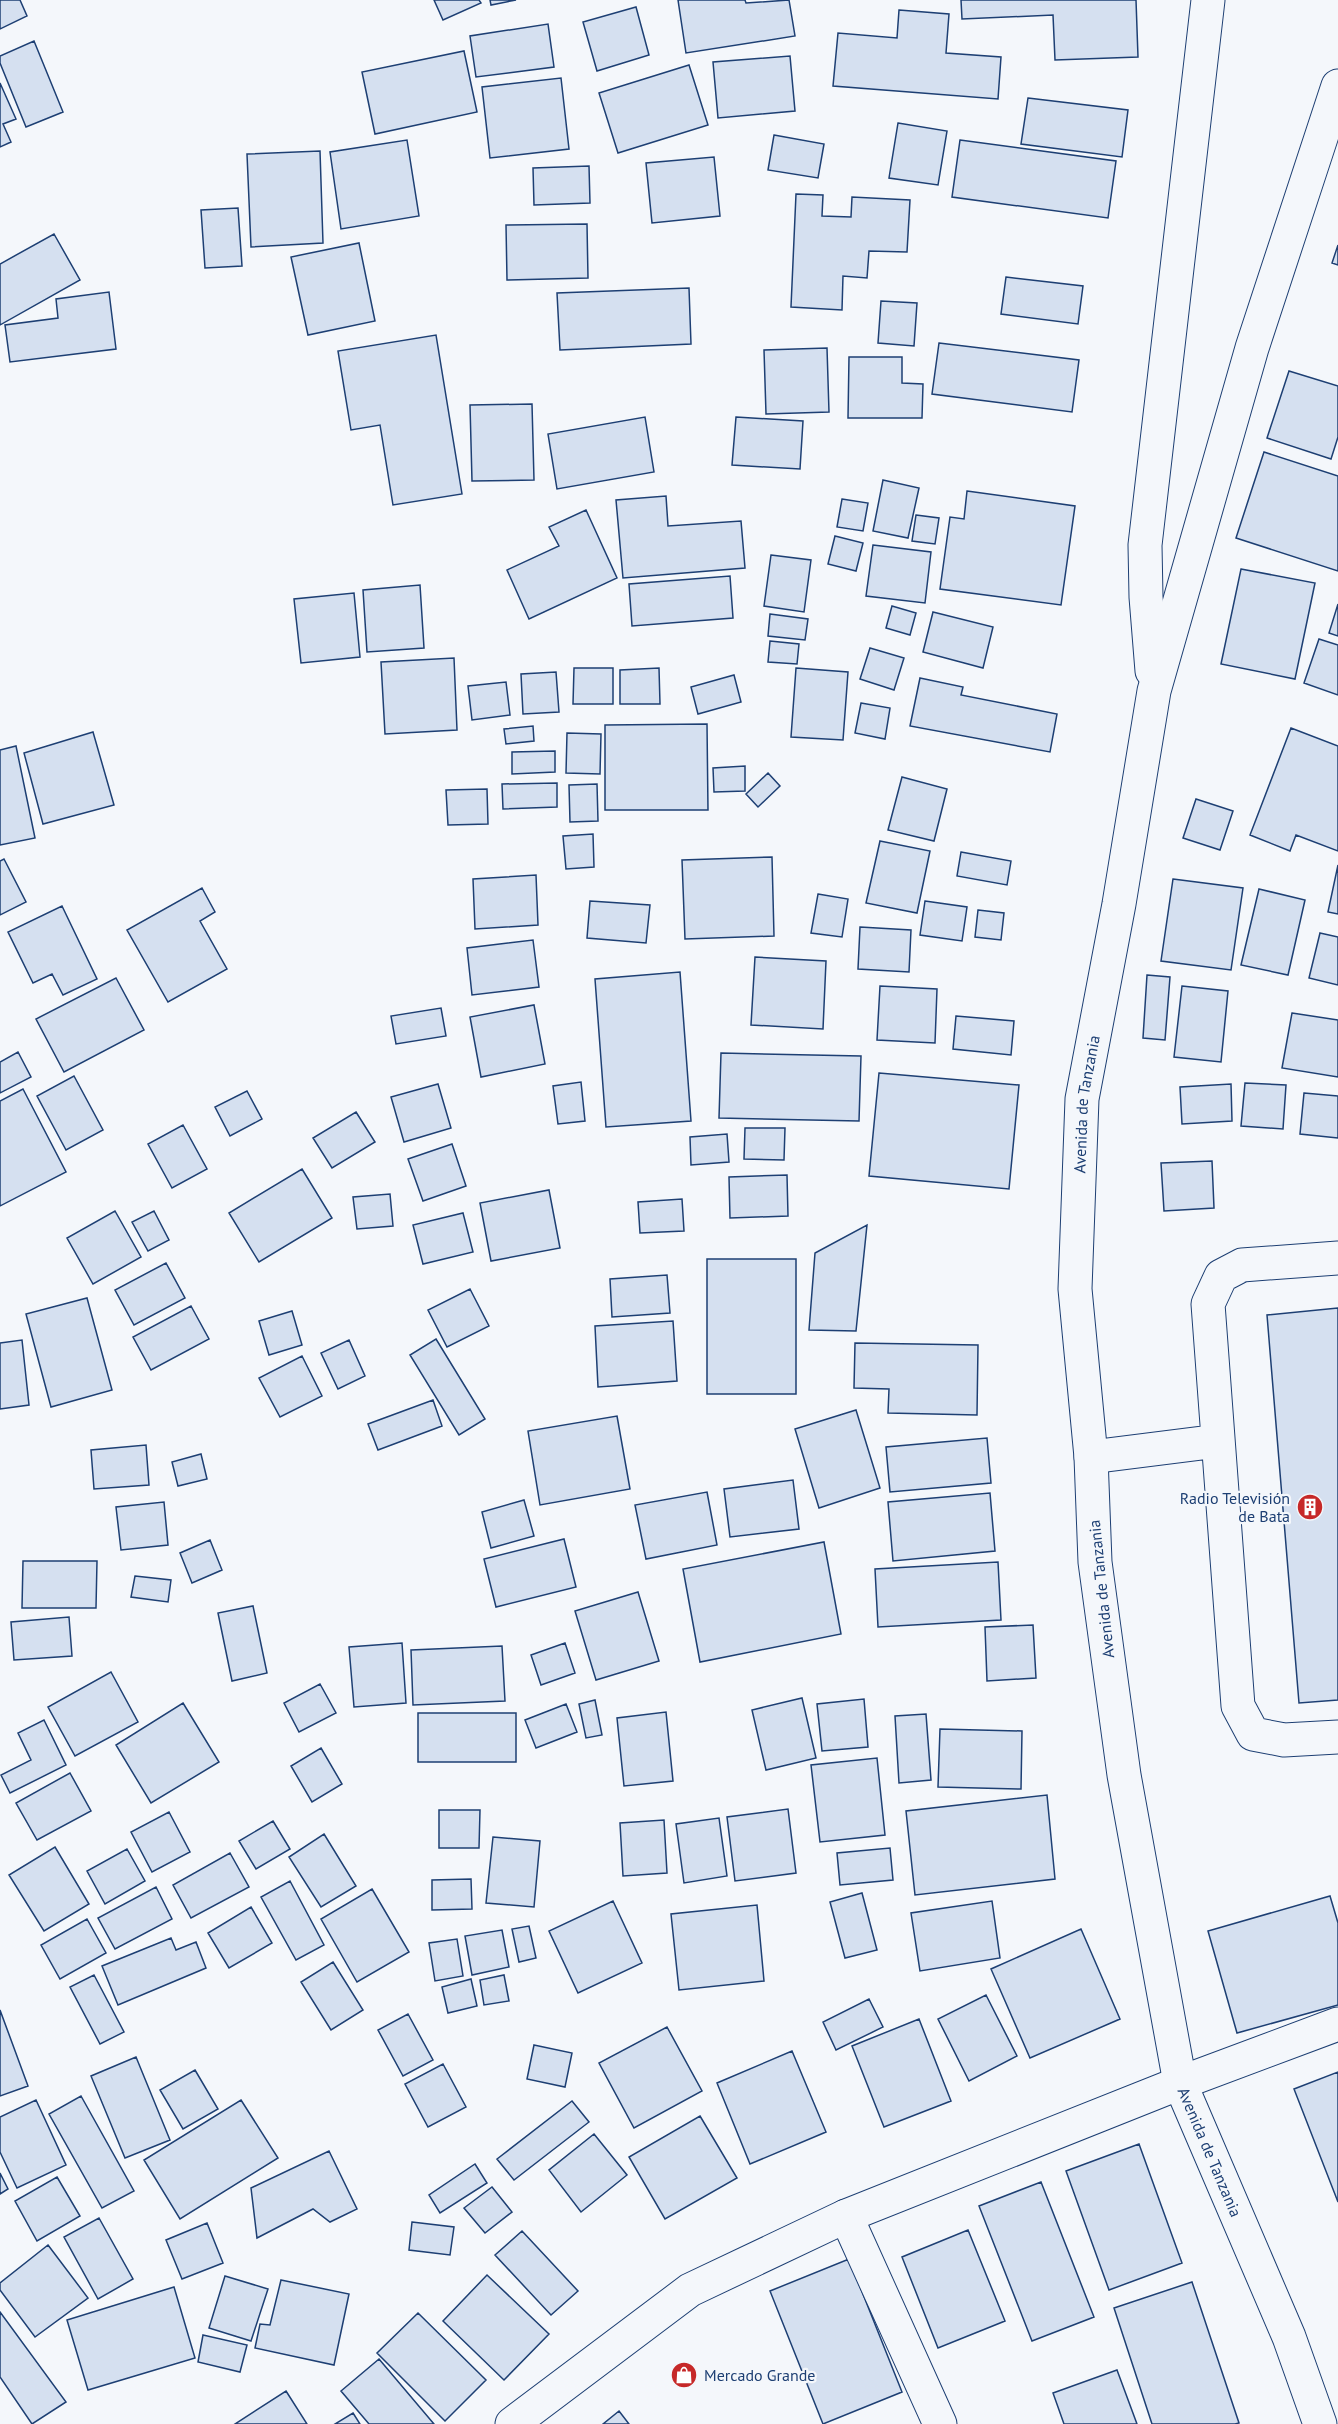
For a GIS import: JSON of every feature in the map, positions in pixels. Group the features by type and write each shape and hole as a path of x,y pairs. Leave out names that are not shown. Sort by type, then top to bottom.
{"main road":[{"path":"1154,691 1146,597 1145,545 1208,0"},
{"path":"1154,691 1252,348 1338,86"},
{"name":"Avenida de Tanzania","path":"1154,691 1119,904 1082,1099 1075,1289 1091,1457 1095,1562 1124,1775 1180,2083 1289,2337 1320,2424"},
{"path":"1338,1258 1242,1265 1221,1276 1208,1304 1238,1706 1253,1734 1284,1740 1338,1737"},
{"path":"1091,1457 1218,1441"},
{"path":"512,2424 690,2290 846,2216 1180,2083 1338,2024"},
{"path":"846,2216 940,2424"}],"building":[{"path":"0,0 20,0 27,16 0,29"},
{"path":"434,0 479,0 481,3 443,20"},
{"path":"490,0 516,0 491,5"},
{"path":"678,0 745,0 746,3 789,0 795,36 686,53"},
{"path":"961,0 1136,0 1138,57 1055,60 1053,15 962,19"},
{"path":"636,7 649,55 597,71 583,22"},
{"path":"899,10 949,14 946,53 1001,57 998,99 833,86 838,33 897,38"},
{"path":"548,24 554,67 476,77 470,36"},
{"path":"34,41 63,112 26,127 0,63 0,56"},
{"path":"464,51 477,112 375,134 362,72"},
{"path":"790,56 795,111 718,118 713,62"},
{"path":"689,65 708,125 618,153 599,93"},
{"path":"561,78 569,149 490,158 482,87"},
{"path":"0,83 16,119 3,124 11,142 0,147"},
{"path":"1028,98 1128,110 1122,157 1021,144"},
{"path":"898,123 947,131 938,185 889,178"},
{"path":"774,135 824,144 818,178 768,170"},
{"path":"407,140 419,216 341,229 330,152"},
{"path":"960,140 1116,161 1108,218 952,197"},
{"path":"320,151 323,243 251,247 247,154"},
{"path":"714,157 720,216 652,223 646,163"},
{"path":"589,166 590,203 534,205 533,168"},
{"path":"796,194 823,195 822,216 851,217 852,197 910,200 907,252 869,251 867,278 843,276 842,310 791,307"},
{"path":"238,208 242,266 205,268 201,210"},
{"path":"587,224 588,278 507,280 506,225"},
{"path":"54,234 80,280 0,325 0,264"},
{"path":"359,243 375,321 308,335 291,257"},
{"path":"1338,245 1338,265 1332,263"},
{"path":"1006,277 1083,286 1078,324 1001,314"},
{"path":"689,288 691,344 560,350 557,293"},
{"path":"109,292 116,349 10,362 5,325 58,318 56,299"},
{"path":"881,301 917,303 914,346 878,343"},
{"path":"436,335 462,494 393,505 380,425 351,430 338,351"},
{"path":"939,343 1079,360 1072,412 932,394"},
{"path":"827,348 829,412 766,414 764,350"},
{"path":"849,357 902,357 902,383 923,384 922,418 848,418"},
{"path":"1289,371 1338,386 1338,437 1331,459 1267,438"},
{"path":"532,404 534,480 472,481 470,405"},
{"path":"645,417 654,472 557,489 548,434"},
{"path":"736,417 803,421 800,469 732,465"},
{"path":"1264,452 1338,476 1338,571 1236,538"},
{"path":"883,480 919,488 908,538 873,531"},
{"path":"967,491 1075,506 1061,605 940,589 950,517 964,519"},
{"path":"666,496 668,526 741,521 745,568 623,578 616,500"},
{"path":"842,499 868,503 863,531 837,527"},
{"path":"586,510 617,578 529,619 507,570 559,546 549,527"},
{"path":"916,515 939,518 935,544 912,541"},
{"path":"835,536 863,543 856,571 828,564"},
{"path":"873,545 931,552 925,603 866,596"},
{"path":"771,555 811,560 804,612 764,606"},
{"path":"1241,569 1315,583 1295,679 1221,664"},
{"path":"730,576 733,618 632,626 629,584"},
{"path":"420,585 424,648 367,652 363,590"},
{"path":"354,593 360,657 301,663 294,599"},
{"path":"1338,604 1338,636 1329,633"},
{"path":"892,606 916,613 910,635 886,628"},
{"path":"933,612 993,627 983,668 923,652"},
{"path":"770,614 808,619 805,640 768,636"},
{"path":"1319,639 1338,645 1338,695 1304,683"},
{"path":"770,641 799,644 797,664 768,662"},
{"path":"870,648 904,658 894,690 860,679"},
{"path":"454,658 457,730 385,734 381,662"},
{"path":"574,668 613,668 613,704 573,704"},
{"path":"659,668 660,704 620,704 620,670"},
{"path":"796,668 848,672 843,740 791,737"},
{"path":"556,672 559,712 523,714 521,674"},
{"path":"734,675 741,702 698,714 691,687"},
{"path":"920,678 963,687 961,695 1057,714 1050,752 910,726"},
{"path":"506,682 510,715 472,720 468,686"},
{"path":"861,703 890,708 885,739 855,733"},
{"path":"707,724 708,810 605,810 605,725"},
{"path":"533,726 534,741 506,744 504,729"},
{"path":"1291,728 1338,746 1338,851 1296,835 1290,851 1250,835"},
{"path":"93,732 114,805 43,824 24,753"},
{"path":"567,733 601,734 600,774 566,773"},
{"path":"16,746 35,838 0,845 0,750"},
{"path":"555,751 555,772 512,774 512,752"},
{"path":"745,766 745,791 714,792 713,768"},
{"path":"768,773 780,786 758,807 746,794"},
{"path":"902,777 947,789 934,841 888,830"},
{"path":"557,783 557,807 503,809 502,784"},
{"path":"597,784 598,821 570,822 569,785"},
{"path":"487,789 488,824 448,825 446,790"},
{"path":"1196,799 1233,811 1220,850 1183,838"},
{"path":"593,834 594,867 566,869 563,836"},
{"path":"880,841 930,851 917,913 866,903"},
{"path":"961,852 1011,861 1007,885 957,876"},
{"path":"772,857 774,936 685,939 682,860"},
{"path":"4,859 26,902 0,915 0,861"},
{"path":"1338,865 1338,914 1328,912"},
{"path":"536,875 538,925 475,929 473,879"},
{"path":"1173,879 1243,888 1231,970 1161,961"},
{"path":"202,888 215,912 200,921 227,969 168,1002 127,930"},
{"path":"1259,889 1305,900 1288,975 1241,965"},
{"path":"818,894 848,899 842,937 811,933"},
{"path":"590,901 650,905 646,943 587,938"},
{"path":"925,901 967,907 962,941 920,935"},
{"path":"62,906 97,979 63,995 52,974 33,983 8,932"},
{"path":"978,910 1004,913 1001,940 975,937"},
{"path":"860,927 911,930 909,972 858,969"},
{"path":"1320,933 1338,937 1338,985 1309,978"},
{"path":"533,940 539,987 472,995 467,948"},
{"path":"755,957 826,961 823,1029 751,1025"},
{"path":"680,972 691,1121 606,1127 595,979"},
{"path":"1147,975 1170,977 1165,1040 1143,1038"},
{"path":"116,978 144,1030 64,1072 36,1019"},
{"path":"880,986 937,989 935,1043 877,1040"},
{"path":"1182,986 1228,991 1221,1062 1174,1057"},
{"path":"534,1005 545,1064 481,1077 470,1017"},
{"path":"441,1008 446,1036 396,1044 391,1016"},
{"path":"1292,1013 1338,1020 1338,1077 1282,1068"},
{"path":"956,1016 1014,1021 1011,1055 953,1049"},
{"path":"18,1052 31,1077 0,1093 0,1062"},
{"path":"721,1053 861,1056 859,1121 719,1118"},
{"path":"879,1073 1019,1085 1009,1189 869,1176"},
{"path":"74,1076 103,1130 66,1150 37,1096"},
{"path":"581,1082 585,1121 558,1124 553,1086"},
{"path":"1245,1083 1286,1085 1283,1129 1241,1126"},
{"path":"438,1084 451,1128 404,1142 391,1097"},
{"path":"1231,1084 1232,1121 1182,1124 1180,1087"},
{"path":"23,1089 66,1172 0,1206 0,1101"},
{"path":"247,1091 262,1119 230,1136 215,1107"},
{"path":"1304,1093 1338,1096 1338,1138 1300,1134"},
{"path":"356,1112 375,1142 332,1168 313,1138"},
{"path":"183,1125 207,1169 172,1188 148,1144"},
{"path":"745,1128 785,1128 784,1160 744,1159"},
{"path":"727,1134 729,1162 691,1165 690,1137"},
{"path":"452,1144 466,1186 423,1201 408,1159"},
{"path":"1212,1161 1214,1208 1164,1211 1161,1163"},
{"path":"302,1169 332,1218 259,1262 229,1213"},
{"path":"787,1175 788,1216 730,1218 729,1177"},
{"path":"549,1190 560,1248 491,1261 480,1203"},
{"path":"390,1194 393,1226 357,1229 353,1197"},
{"path":"682,1199 684,1231 640,1233 638,1202"},
{"path":"115,1211 141,1257 93,1284 67,1238"},
{"path":"154,1211 169,1240 148,1251 132,1222"},
{"path":"463,1213 473,1252 423,1264 413,1225"},
{"path":"867,1225 856,1331 809,1330 815,1253"},
{"path":"707,1259 796,1259 796,1394 707,1394"},
{"path":"166,1263 185,1298 134,1325 115,1290"},
{"path":"667,1275 670,1313 612,1317 610,1279"},
{"path":"470,1289 489,1326 447,1347 428,1310"},
{"path":"87,1298 112,1390 51,1407 26,1314"},
{"path":"191,1306 209,1339 151,1370 133,1337"},
{"name":"Radio Televisión de Bata","path":"1338,1308 1338,1700 1299,1703 1267,1315"},
{"path":"292,1311 302,1345 269,1355 259,1321"},
{"path":"673,1321 677,1381 598,1387 595,1326"},
{"path":"436,1339 485,1419 459,1435 410,1355"},
{"path":"22,1340 29,1405 0,1409 0,1343"},
{"path":"349,1340 365,1376 338,1389 321,1353"},
{"path":"855,1343 978,1345 977,1415 888,1413 889,1389 854,1388"},
{"path":"302,1356 322,1396 280,1417 259,1378"},
{"path":"433,1400 442,1426 378,1450 368,1424"},
{"path":"856,1410 880,1488 819,1508 795,1429"},
{"path":"617,1416 630,1489 540,1505 528,1431"},
{"path":"987,1438 991,1483 890,1492 886,1447"},
{"path":"146,1445 149,1485 94,1489 91,1450"},
{"path":"201,1454 207,1479 178,1486 172,1462"},
{"path":"793,1480 799,1529 730,1537 724,1489"},
{"path":"707,1492 717,1545 646,1559 635,1505"},
{"path":"990,1493 995,1551 893,1561 888,1502"},
{"path":"524,1500 534,1536 491,1548 482,1512"},
{"path":"164,1502 168,1545 121,1550 116,1507"},
{"path":"564,1539 576,1587 496,1607 484,1559"},
{"path":"210,1540 222,1570 192,1583 180,1553"},
{"path":"824,1542 841,1634 700,1662 683,1569"},
{"path":"23,1561 97,1561 96,1608 22,1608"},
{"path":"998,1562 1001,1620 878,1627 875,1569"},
{"path":"135,1576 171,1580 168,1602 131,1597"},
{"path":"638,1592 659,1661 596,1680 575,1611"},
{"path":"253,1606 267,1673 232,1681 218,1613"},
{"path":"69,1617 72,1656 14,1660 11,1622"},
{"path":"1033,1625 1036,1678 987,1681 985,1627"},
{"path":"402,1643 406,1703 354,1707 349,1647"},
{"path":"565,1643 575,1673 541,1685 531,1655"},
{"path":"502,1646 505,1701 413,1705 411,1650"},
{"path":"111,1672 138,1722 75,1756 48,1707"},
{"path":"320,1684 336,1713 299,1732 284,1703"},
{"path":"802,1698 816,1758 766,1770 752,1710"},
{"path":"864,1699 868,1747 822,1751 817,1704"},
{"path":"595,1700 602,1735 586,1738 579,1704"},
{"path":"183,1703 219,1762 151,1803 116,1745"},
{"path":"566,1704 577,1732 536,1748 525,1720"},
{"path":"666,1712 673,1781 624,1786 617,1718"},
{"path":"418,1713 516,1713 516,1762 418,1762"},
{"path":"926,1714 931,1780 899,1783 895,1716"},
{"path":"44,1720 66,1765 10,1793 1,1775 31,1760 18,1733"},
{"path":"940,1729 1022,1731 1021,1789 938,1787"},
{"path":"321,1748 342,1784 312,1802 291,1766"},
{"path":"877,1758 885,1835 820,1842 811,1765"},
{"path":"70,1773 91,1811 37,1840 16,1803"},
{"path":"1047,1795 1055,1879 915,1895 906,1811"},
{"path":"788,1809 796,1873 735,1881 727,1817"},
{"path":"439,1810 480,1810 479,1848 439,1848"},
{"path":"169,1812 190,1852 152,1872 131,1832"},
{"path":"719,1818 727,1876 684,1883 676,1824"},
{"path":"664,1820 667,1873 623,1876 620,1823"},
{"path":"273,1821 290,1849 256,1869 239,1841"},
{"path":"324,1834 356,1886 321,1907 289,1857"},
{"path":"493,1837 540,1841 534,1907 486,1903"},
{"path":"55,1847 89,1904 44,1931 9,1875"},
{"path":"890,1848 893,1880 840,1885 837,1853"},
{"path":"127,1849 145,1881 105,1904 87,1871"},
{"path":"230,1853 249,1887 191,1918 173,1885"},
{"path":"471,1879 472,1909 432,1910 432,1880"},
{"path":"290,1881 324,1945 296,1960 261,1897"},
{"path":"156,1887 172,1919 115,1949 98,1918"},
{"path":"372,1889 409,1952 357,1982 321,1919"},
{"path":"862,1893 877,1950 845,1958 830,1902"},
{"path":"1330,1896 1338,1923 1338,2005 1237,2033 1208,1931"},
{"path":"613,1901 642,1963 578,1993 549,1931"},
{"path":"992,1901 1000,1958 920,1971 911,1913"},
{"path":"757,1905 764,1981 679,1990 671,1914"},
{"path":"251,1907 272,1943 229,1968 208,1933"},
{"path":"87,1919 106,1953 60,1979 41,1945"},
{"path":"529,1926 536,1958 519,1962 512,1929"},
{"path":"1081,1929 1120,2019 1030,2058 991,1969"},
{"path":"502,1930 509,1967 472,1975 465,1936"},
{"path":"171,1938 176,1950 196,1942 206,1968 118,2005 102,1966"},
{"path":"457,1939 463,1976 435,1981 429,1943"},
{"path":"333,1962 363,2010 331,2030 301,1982"},
{"path":"94,1975 124,2032 100,2044 70,1987"},
{"path":"504,1975 509,2001 484,2005 480,1980"},
{"path":"471,1979 477,2006 448,2013 442,1987"},
{"path":"986,1995 1017,2056 969,2081 938,2019"},
{"path":"869,1999 883,2027 836,2050 823,2022"},
{"path":"0,2010 28,2086 0,2096"},
{"path":"408,2014 433,2060 403,2076 378,2030"},
{"path":"919,2019 951,2101 884,2127 852,2046"},
{"path":"667,2027 702,2091 634,2128 599,2063"},
{"path":"534,2045 572,2053 565,2087 527,2079"},
{"path":"792,2051 826,2132 750,2164 717,2083"},
{"path":"136,2057 170,2140 125,2158 91,2076"},
{"path":"443,2064 466,2107 428,2127 405,2084"},
{"path":"195,2070 218,2109 183,2129 160,2090"},
{"path":"1338,2072 1338,2202 1294,2089"},
{"path":"81,2096 134,2191 102,2208 49,2114"},
{"path":"36,2100 66,2165 17,2188 0,2152 0,2117"},
{"path":"241,2100 278,2158 180,2219 144,2160"},
{"path":"572,2101 589,2122 514,2180 497,2159"},
{"path":"700,2116 737,2178 665,2219 629,2157"},
{"path":"594,2134 627,2175 581,2212 549,2170"},
{"path":"1139,2144 1182,2263 1109,2290 1066,2171"},
{"path":"329,2151 357,2209 330,2222 313,2209 257,2238 251,2188"},
{"path":"475,2164 487,2183 440,2213 429,2195"},
{"path":"0,2173 8,2189 0,2194"},
{"path":"57,2177 80,2216 37,2241 15,2201"},
{"path":"1041,2182 1094,2317 1032,2341 979,2206"},
{"path":"492,2187 512,2212 485,2233 464,2208"},
{"path":"99,2218 133,2279 98,2299 64,2237"},
{"path":"412,2222 454,2227 450,2255 409,2250"},
{"path":"207,2223 223,2263 182,2279 166,2240"},
{"path":"968,2230 1005,2321 938,2348 902,2257"},
{"path":"522,2231 578,2291 551,2315 495,2255"},
{"path":"48,2245 88,2298 35,2337 0,2290 0,2283"},
{"path":"849,2259 902,2392 823,2424 770,2291"},
{"path":"487,2275 549,2334 504,2380 443,2321"},
{"path":"225,2276 268,2289 251,2341 209,2328"},
{"path":"281,2280 349,2294 334,2365 255,2348 260,2324 270,2325"},
{"path":"1192,2282 1239,2423 1152,2424 1114,2308"},
{"path":"174,2287 195,2358 88,2390 67,2320"},
{"path":"0,2312 66,2402 32,2424 0,2377"},
{"path":"418,2313 486,2380 445,2421 377,2353"},
{"path":"203,2335 247,2345 240,2372 198,2362"},
{"path":"379,2359 434,2424 369,2424 341,2391"},
{"path":"1117,2370 1137,2424 1064,2424 1053,2393"},
{"path":"286,2391 307,2424 235,2424"},
{"path":"619,2411 629,2424 603,2424"},
{"path":"353,2413 360,2424 335,2424"}],"place":[{"name":"Radio Televisión de Bata","path":"1310,1507"},
{"name":"Mercado Grande","path":"684,2375"}]}
